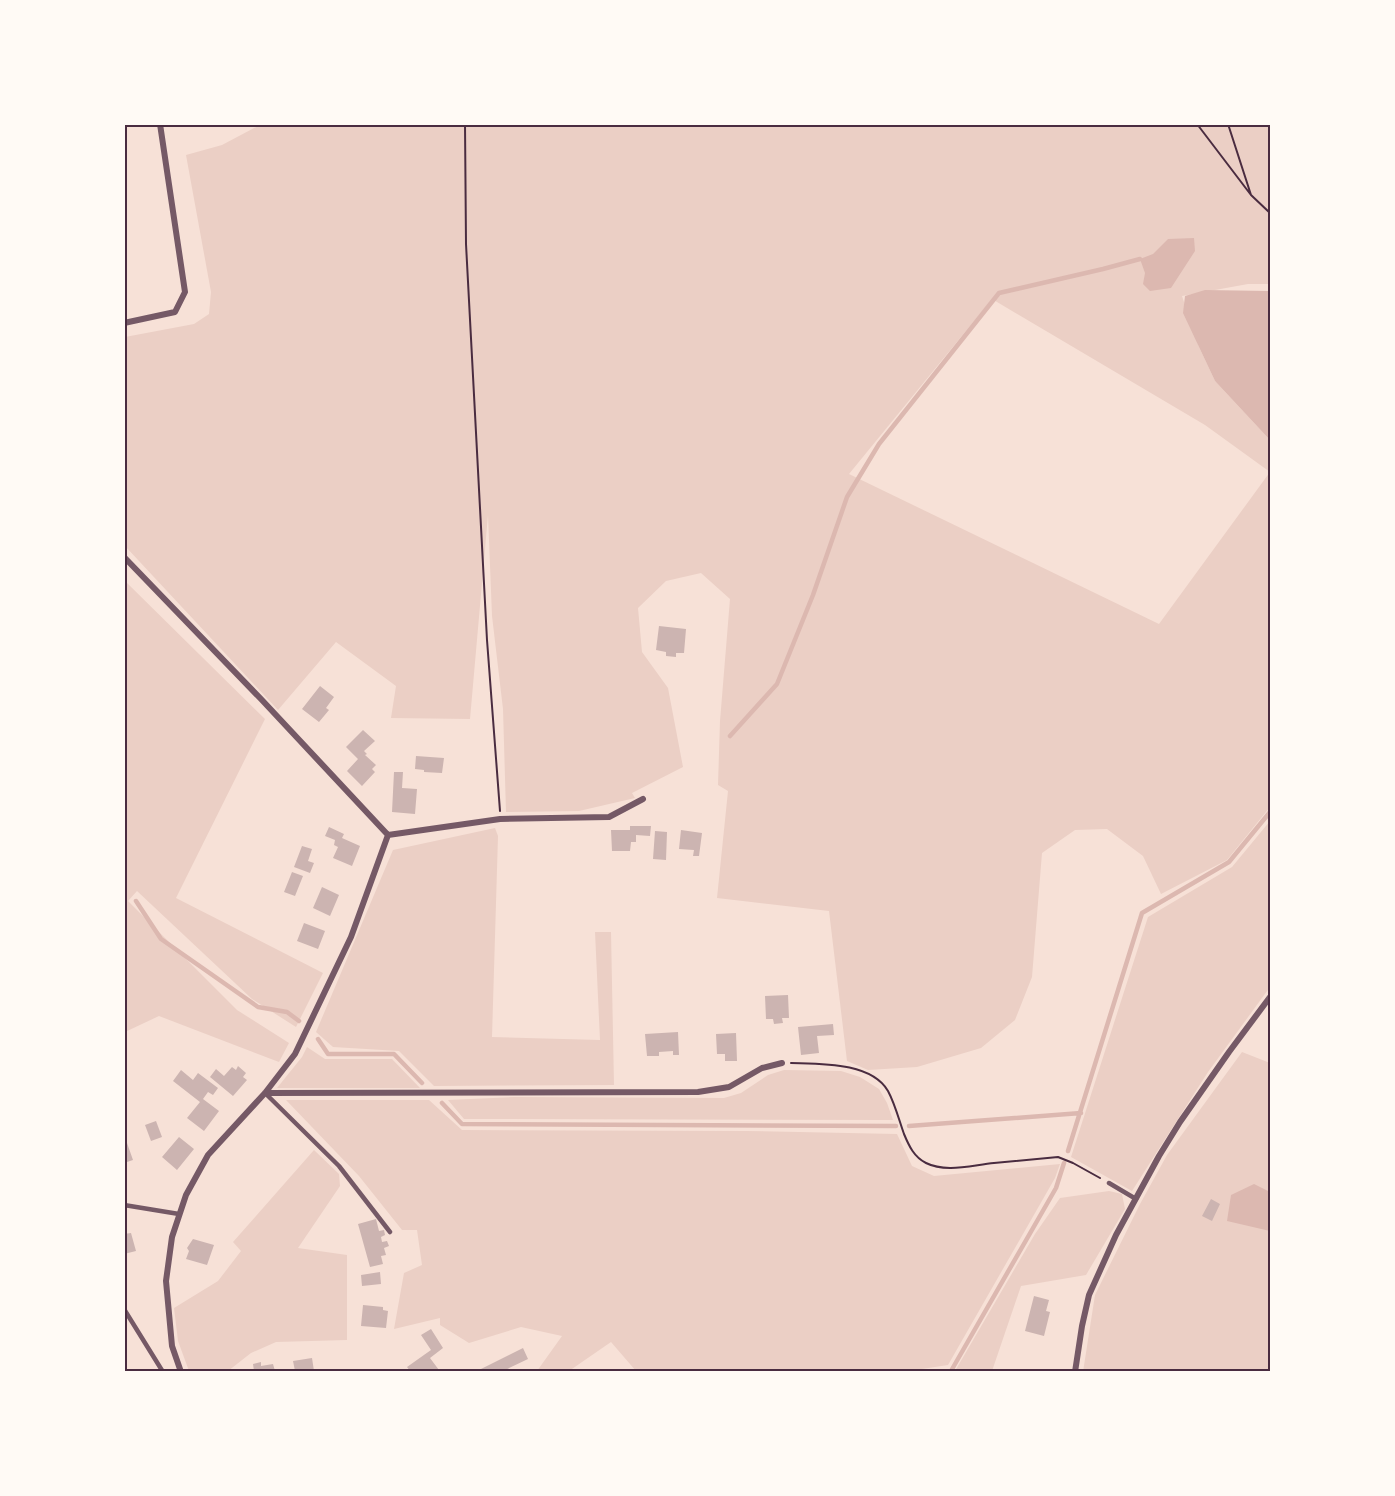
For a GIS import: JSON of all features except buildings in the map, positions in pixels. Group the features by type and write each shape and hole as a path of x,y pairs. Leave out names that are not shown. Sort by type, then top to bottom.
{"street":[{"path":"124,323 175,312 185,292 160,124"},
{"path":"124,557 388,835"},
{"path":"388,835 500,819 609,816 642,799"},
{"path":"181,1371 172,1346 166,1281 172,1237 186,1195 208,1155 265,1094 295,1054 351,937 388,835"},
{"path":"1075,1371 1089,1295 1116,1235 1185,1114 1270,997"},
{"path":"265,1094 698,1092 729,1087 762,1068 782,1063"}],"lane":[{"path":"265,1094 339,1166 390,1232"},
{"path":"1109,1183 1136,1199"},
{"path":"124,1205 179,1214"},
{"path":"124,1309 164,1371"}],"path":[{"path":"465,124 466,244 487,639 500,819"},
{"path":"1197,124 1251,195 1270,213"},
{"path":"1228,124 1251,195"},
{"path":"782,1063 835,1065 864,1072 873,1077 887,1089 910,1149 928,1164 949,1168 1058,1157 1109,1183"}],"shaded area":[{"path":"260,125 1270,125 1270,284 1248,284 1182,296 1199,347 1215,381 1270,440 1270,472 1270,807 1227,860 1161,894 1143,856 1107,829 1075,830 1042,853 1032,977 1015,1020 981,1048 917,1067 868,1070 847,1061 829,911 717,898 728,791 718,785 720,721 730,599 701,573 666,581 638,608 642,652 668,688 683,767 632,793 635,798 579,811 506,812 503,709 492,616 488,515 470,719 391,718 396,686 336,642 278,710 125,546 125,337 194,324 209,314 211,292 186,155 222,145","holes":["992,299 1205,425 1270,472 1159,624 849,474"]},
{"path":"1194,238 1195,251 1171,288 1150,291 1143,284 1145,273 1140,259 1153,254 1168,239"},
{"path":"1205,290 1270,291 1270,440 1215,381 1183,313 1185,296"},
{"path":"125,581 265,719 176,898 323,973 296,1027 252,999 137,891 128,901 237,1010 289,1043 279,1062 159,1016 125,1032"},
{"path":"1270,821 1270,987 1208,1072 1132,1191 1071,1157 1148,917 1232,867"},
{"path":"495,828 498,836 492,1037 600,1040 595,932 611,932 614,1085 434,1086 399,1051 333,1047 316,1032 393,850"},
{"path":"307,1047 325,1059 392,1059 420,1088 277,1088 302,1057"},
{"path":"1242,1052 1270,1063 1270,1371 1083,1372 1095,1295 1140,1204 1167,1155"},
{"path":"784,1070 841,1071 860,1077 879,1089 893,1120 464,1119 448,1100 514,1097 724,1098 741,1093 768,1075"},
{"path":"286,1100 429,1100 462,1130 897,1134 912,1166 934,1176 1060,1164 1055,1178 948,1365 902,1372 636,1371 611,1342 569,1371 537,1371 562,1336 521,1327 469,1343 440,1325 440,1318 394,1329 404,1273 422,1265 417,1230 402,1230 359,1176"},
{"path":"314,1150 339,1174 340,1186 298,1248 347,1255 347,1340 276,1342 251,1353 228,1371 189,1371 178,1341 174,1308 218,1281 241,1251 233,1242"},
{"path":"1254,1184 1270,1192 1270,1231 1227,1221 1231,1195"},
{"path":"1109,1191 1122,1194 1125,1209 1086,1275 1021,1286 992,1371 955,1371 1035,1234 1060,1198"}],"waterway":[{"path":"730,736 777,684 813,595 847,497 879,444 999,293 1140,259"},
{"path":"1068,1151 1142,913 1229,862 1270,812"},
{"path":"136,901 161,939 258,1007 287,1012 299,1021"},
{"path":"318,1039 328,1054 394,1054 422,1083"},
{"path":"442,1103 462,1124 896,1126"},
{"path":"909,1126 1081,1113"},
{"path":"944,1372 951,1371 1056,1188 1064,1163"}]}
